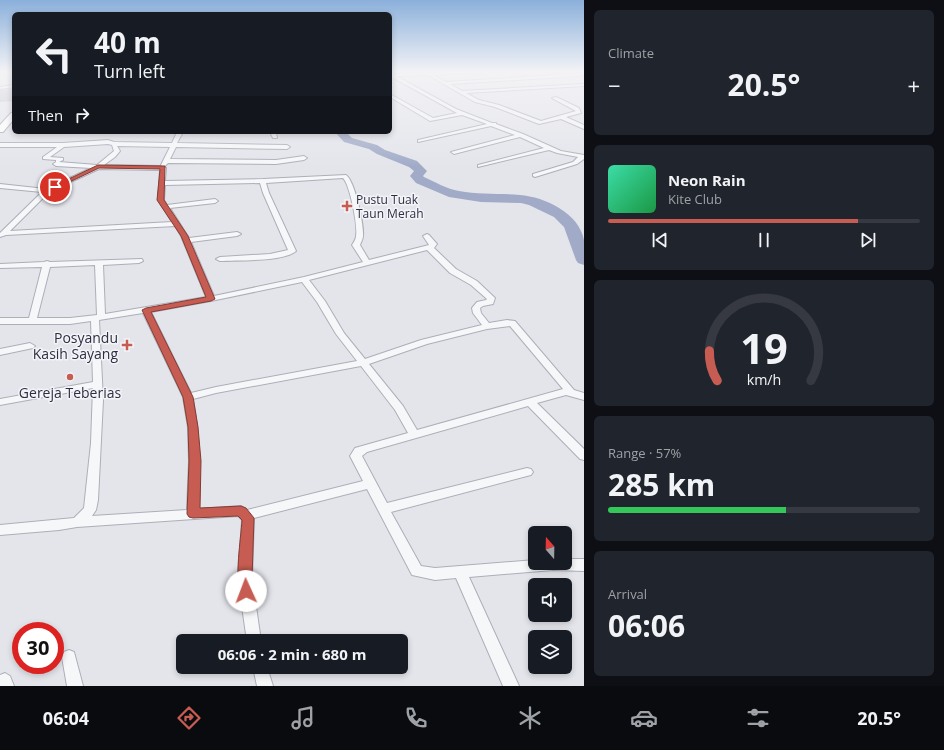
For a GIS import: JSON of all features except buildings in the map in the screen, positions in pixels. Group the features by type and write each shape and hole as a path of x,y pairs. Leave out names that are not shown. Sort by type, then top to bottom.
{"main road":[{"path":"0,130 12,117"}],"street":[{"path":"403,103 432,120 464,113"},
{"path":"440,103 521,135 549,148 566,154 583,157"},
{"path":"485,103 497,106 541,123 563,118 564,116 579,112 564,103"},
{"path":"573,108 584,108"},
{"path":"563,118 584,127"},
{"path":"420,141 494,124"},
{"path":"179,134 163,168 160,195 165,207 187,240 211,299"},
{"path":"454,152 521,135"},
{"path":"0,145 108,142 114,144 287,148"},
{"path":"63,144 45,158 61,159 55,164 163,168"},
{"path":"2,235 48,191 98,166 113,156 117,151 114,144"},
{"path":"480,166 549,148"},
{"path":"535,175 575,163 583,157"},
{"path":"167,161 276,162 304,158"},
{"path":"162,183 263,181 341,175 347,178 353,193 360,237 356,245 367,262"},
{"path":"220,259 271,256 285,254 292,251 266,193 263,181"},
{"path":"0,186 48,191"},
{"path":"165,207 215,201"},
{"path":"2,235 176,224"},
{"path":"187,240 237,234"},
{"path":"0,321 32,322 98,317 211,299 304,279 429,247 433,244 427,236"},
{"path":"429,247 453,271 474,283 491,298 490,302 480,304 476,308 477,313 487,326"},
{"path":"0,266 139,261"},
{"path":"77,522 90,510 92,500 98,384 94,336 98,317 99,265 97,263"},
{"path":"32,322 47,264"},
{"path":"304,279 322,301 340,334 399,408 415,435"},
{"path":"146,310 188,397 193,427 195,461 193,514"},
{"path":"188,397 216,390 322,372 364,363 424,342 487,326 507,323 512,323 516,326 571,392 584,397"},
{"path":"0,352 30,346"},
{"path":"0,402 98,384"},
{"path":"571,392 530,402 359,452 357,459 414,568 417,571 435,574 553,564 584,565"},
{"path":"530,402 584,456"},
{"path":"384,509 527,472"},
{"path":"246,515 370,484"},
{"path":"0,530 77,522 241,511 248,518 245,579 253,634"},
{"path":"460,572 512,686"},
{"path":"69,657 75,686"},
{"path":"262,674 265,686"}],"waterway":[{"path":"342,134 348,140 373,147 381,152 413,164 421,171 416,176 420,180 454,194 481,198 521,199 534,202 559,214 571,225 584,260"}],"place":[{"name":"Pustu Tuak Taun Merah","path":"347,206"},
{"name":"Posyandu Kasih Sayang","path":"127,345"},
{"name":"Gereja Teberias","path":"70,377"}],"route":[{"path":"55,187 98,166 163,168 160,195 161,200 185,236 211,299 146,310 188,397 193,427 195,461 193,514 241,511 248,518 245,579 246,591"}]}
